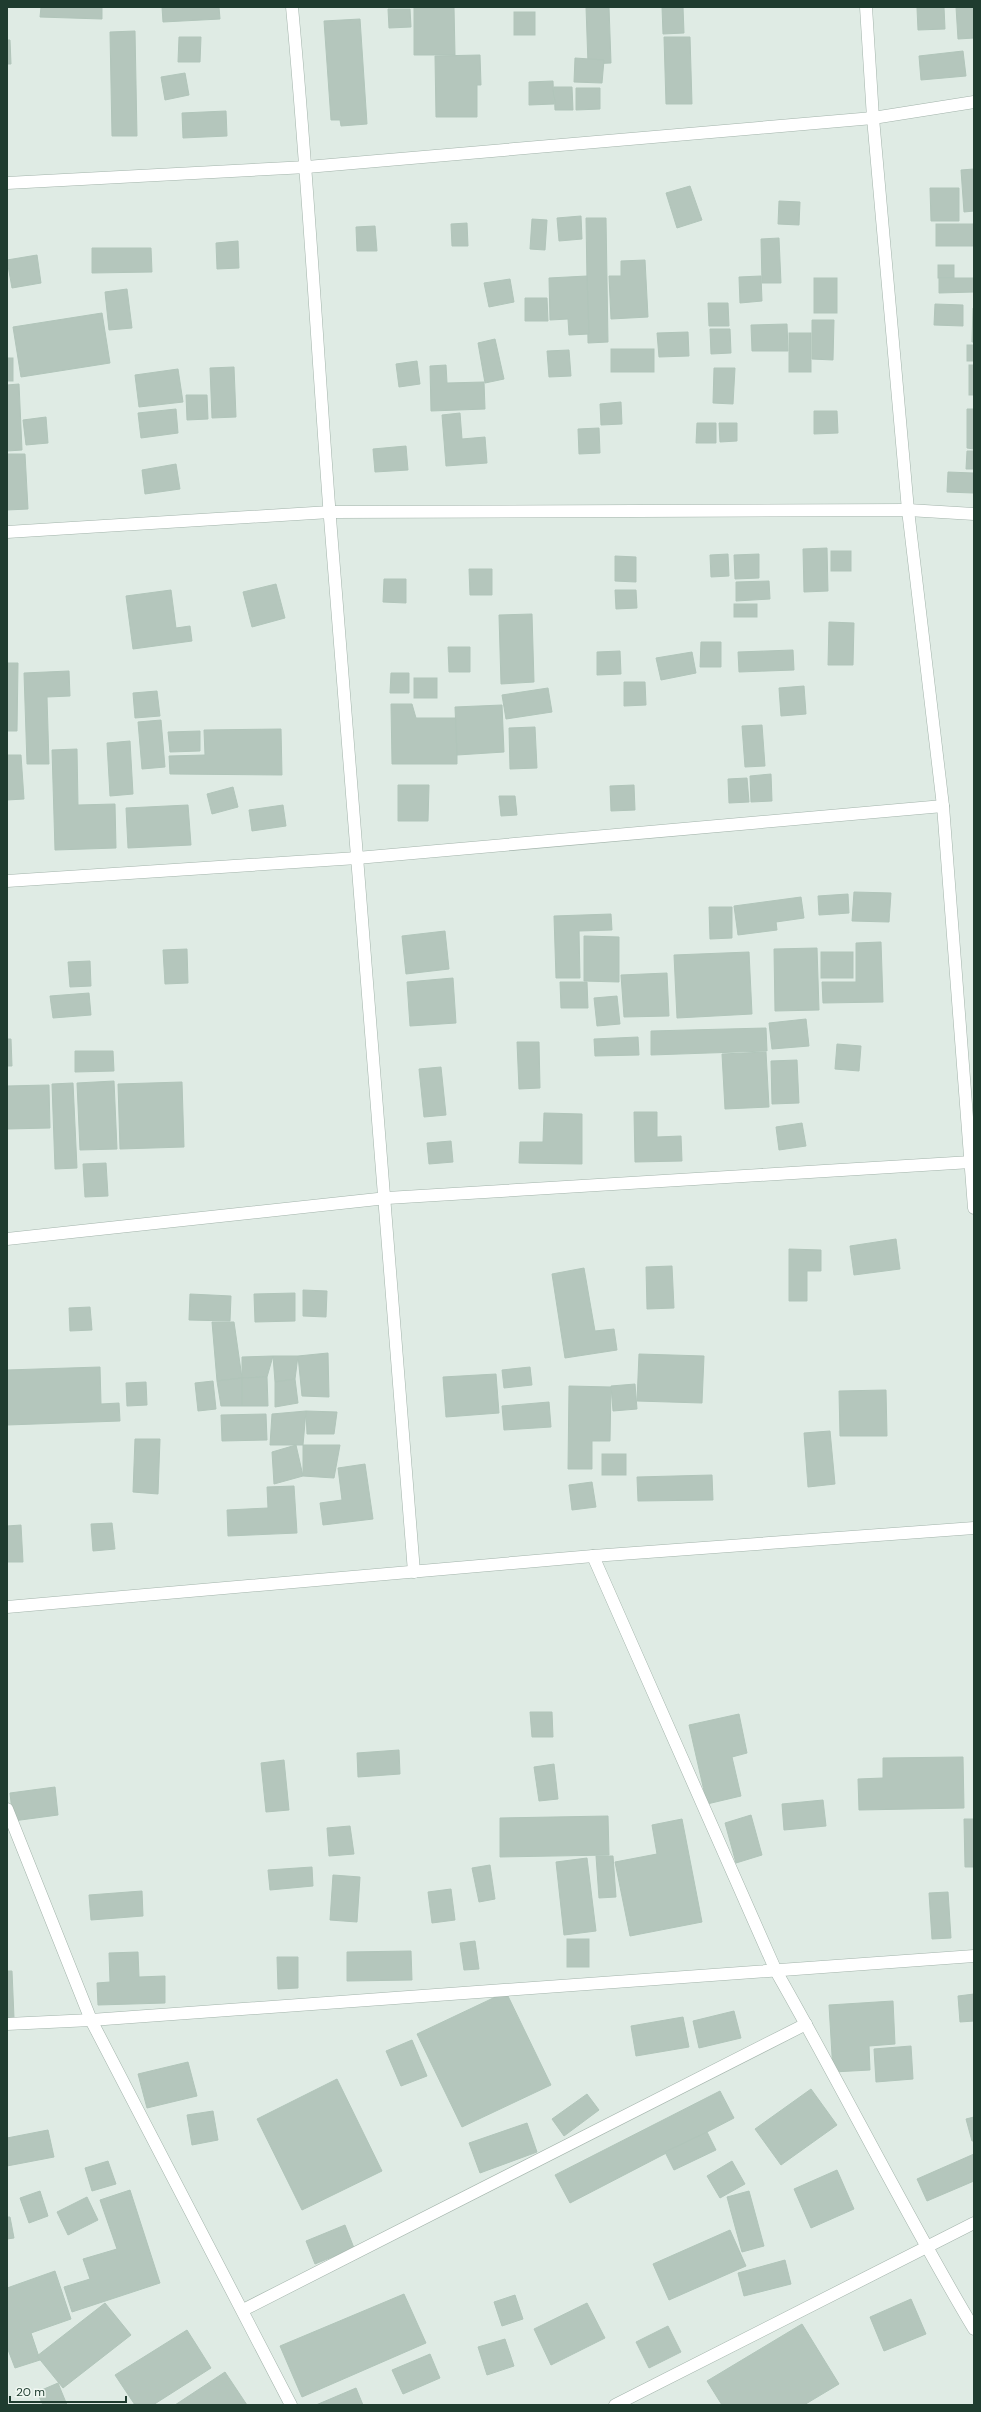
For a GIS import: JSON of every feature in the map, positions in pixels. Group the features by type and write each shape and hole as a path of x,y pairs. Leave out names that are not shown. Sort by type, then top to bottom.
{"street":[{"path":"292,7 307,167 330,512 357,858 387,1198 414,1572"},
{"path":"866,7 873,118 908,510 943,806 974,1208"},
{"path":"7,183 307,167 873,118 974,102"},
{"path":"7,532 330,512 908,510 974,514"},
{"path":"7,882 357,858 943,806"},
{"path":"7,1240 387,1198 971,1162"},
{"path":"7,1607 593,1556 974,1528"},
{"path":"593,1556 776,1971 806,2024 925,2248 974,2329"},
{"path":"7,1808 91,2020 291,2405"},
{"path":"7,2024 91,2020 974,1956"},
{"path":"243,2310 806,2024"},
{"path":"615,2405 974,2223"}],"building":[{"path":"41,7 102,7 102,19 40,17"},
{"path":"162,7 219,7 220,19 163,22"},
{"path":"414,7 454,7 455,55 414,55"},
{"path":"586,7 609,7 611,63 588,64"},
{"path":"662,7 683,7 684,33 663,34"},
{"path":"944,7 945,29 918,30 917,8"},
{"path":"956,7 974,7 974,38 958,39"},
{"path":"388,9 410,9 411,27 389,28"},
{"path":"514,12 535,12 535,35 514,35"},
{"path":"360,19 367,124 341,126 340,120 331,120 324,21"},
{"path":"135,31 137,136 112,136 110,32"},
{"path":"179,37 201,37 200,62 178,62"},
{"path":"664,37 690,37 692,104 666,104"},
{"path":"7,40 10,40 11,64 7,64"},
{"path":"963,51 966,76 921,80 919,56"},
{"path":"480,55 481,85 477,85 477,117 436,117 435,56"},
{"path":"575,58 604,60 602,83 574,82"},
{"path":"185,73 189,95 165,100 161,77"},
{"path":"553,81 554,104 529,105 529,82"},
{"path":"554,87 572,87 573,110 555,110"},
{"path":"576,88 600,88 600,109 576,110"},
{"path":"226,111 227,136 183,138 182,113"},
{"path":"974,169 974,211 964,212 961,170"},
{"path":"690,186 702,220 677,228 666,193"},
{"path":"930,188 959,188 959,221 931,221"},
{"path":"779,201 800,202 799,225 778,224"},
{"path":"581,216 582,239 559,241 557,218"},
{"path":"586,218 606,218 608,342 588,343"},
{"path":"532,219 547,220 545,250 530,249"},
{"path":"467,223 468,246 452,246 451,224"},
{"path":"936,224 974,224 974,246 936,246"},
{"path":"375,226 377,251 357,251 356,227"},
{"path":"779,238 781,283 762,283 761,239"},
{"path":"238,241 239,268 217,269 216,243"},
{"path":"92,248 151,248 152,272 92,273"},
{"path":"37,255 41,283 12,288 7,260"},
{"path":"645,260 648,317 611,319 609,276 621,276 621,261"},
{"path":"938,265 954,265 954,278 938,278"},
{"path":"587,276 589,334 569,335 568,319 550,320 549,278"},
{"path":"761,276 762,301 740,303 739,277"},
{"path":"814,278 837,278 837,313 814,313"},
{"path":"939,278 974,278 974,292 939,293"},
{"path":"510,279 514,302 489,307 484,283"},
{"path":"127,289 132,328 109,330 105,292"},
{"path":"525,298 547,298 548,321 525,321"},
{"path":"708,303 728,303 729,326 709,326"},
{"path":"935,304 963,305 963,326 934,325"},
{"path":"973,308 974,342 972,342"},
{"path":"102,313 110,363 21,377 13,327"},
{"path":"812,320 834,320 833,360 812,359"},
{"path":"787,324 788,351 752,351 751,325"},
{"path":"710,329 730,329 731,353 711,354"},
{"path":"688,332 689,356 659,357 657,333"},
{"path":"789,333 811,333 811,372 789,372"},
{"path":"495,339 504,379 485,383 478,343"},
{"path":"967,345 974,345 974,361 967,361"},
{"path":"611,349 654,349 654,372 611,372"},
{"path":"569,350 571,376 549,377 547,351"},
{"path":"7,358 13,358 13,381 7,381"},
{"path":"417,361 420,384 399,387 396,364"},
{"path":"446,365 447,383 484,382 485,409 431,411 430,366"},
{"path":"969,365 974,365 974,395 969,395"},
{"path":"234,367 236,417 212,418 210,368"},
{"path":"714,368 735,368 733,404 713,403"},
{"path":"178,369 183,402 139,407 135,375"},
{"path":"19,384 22,450 7,451 7,385"},
{"path":"186,395 207,395 208,419 187,420"},
{"path":"621,402 622,424 601,425 600,404"},
{"path":"176,409 178,433 141,438 138,413"},
{"path":"967,409 974,409 974,449 967,448"},
{"path":"814,411 837,411 838,433 814,434"},
{"path":"460,413 462,439 485,437 487,463 446,466 442,415"},
{"path":"46,417 48,443 26,445 23,420"},
{"path":"697,423 716,423 716,443 696,443"},
{"path":"719,423 737,423 737,441 720,442"},
{"path":"599,428 600,453 579,454 578,429"},
{"path":"406,446 408,470 375,472 373,449"},
{"path":"967,451 974,451 974,469 966,469"},
{"path":"7,454 25,454 28,509 7,510"},
{"path":"176,464 180,489 145,494 142,470"},
{"path":"948,472 973,473 973,493 947,492"},
{"path":"827,548 828,591 804,592 803,549"},
{"path":"831,551 851,551 851,571 831,571"},
{"path":"728,554 729,576 711,577 710,555"},
{"path":"759,554 759,578 735,579 734,555"},
{"path":"615,556 636,557 636,582 615,581"},
{"path":"469,569 492,569 492,595 470,595"},
{"path":"384,579 406,579 406,603 383,602"},
{"path":"769,581 770,599 736,601 736,582"},
{"path":"276,584 285,618 252,627 243,592"},
{"path":"171,590 176,628 190,626 192,641 133,649 126,596"},
{"path":"615,590 636,590 637,608 616,609"},
{"path":"734,604 757,604 757,617 734,617"},
{"path":"532,614 534,682 501,684 499,615"},
{"path":"829,622 854,623 853,665 828,665"},
{"path":"701,642 721,642 721,667 700,667"},
{"path":"448,647 470,647 470,672 449,672"},
{"path":"793,650 794,670 739,672 738,652"},
{"path":"620,651 621,674 597,675 597,652"},
{"path":"692,652 696,673 661,680 656,658"},
{"path":"7,663 18,663 17,731 7,731"},
{"path":"69,671 70,696 47,697 49,764 27,764 24,673"},
{"path":"391,673 409,673 409,693 390,693"},
{"path":"414,678 437,678 437,698 414,698"},
{"path":"624,682 645,682 646,705 624,706"},
{"path":"804,686 806,714 781,716 779,688"},
{"path":"548,688 552,712 506,719 502,695"},
{"path":"157,691 160,716 135,718 133,693"},
{"path":"391,704 412,704 416,718 457,718 457,764 392,764"},
{"path":"502,705 504,752 457,755 455,707"},
{"path":"161,720 165,767 142,769 138,722"},
{"path":"762,725 765,766 745,767 742,726"},
{"path":"535,727 537,768 510,769 509,728"},
{"path":"281,729 282,775 170,774 169,756 205,755 204,730"},
{"path":"200,731 200,751 170,752 168,732"},
{"path":"130,741 133,794 110,796 107,743"},
{"path":"77,749 78,805 115,804 116,848 55,850 52,750"},
{"path":"7,755 21,755 24,799 7,800"},
{"path":"771,774 772,801 751,802 750,776"},
{"path":"747,778 749,802 729,803 728,779"},
{"path":"398,785 429,785 428,821 398,821"},
{"path":"634,785 635,810 611,811 610,786"},
{"path":"233,787 238,807 212,814 207,794"},
{"path":"499,796 515,796 517,815 501,816"},
{"path":"188,805 191,845 128,848 126,808"},
{"path":"283,805 286,826 252,831 249,810"},
{"path":"854,892 891,893 889,922 852,921"},
{"path":"848,894 849,913 819,915 818,896"},
{"path":"801,897 804,918 776,922 777,930 738,935 734,906"},
{"path":"709,907 732,907 732,938 710,939"},
{"path":"611,914 612,930 579,931 580,978 556,978 554,916"},
{"path":"445,931 449,969 406,974 402,936"},
{"path":"584,936 619,937 619,982 584,981"},
{"path":"881,942 883,1002 823,1003 822,982 856,982 856,943"},
{"path":"817,948 819,1010 775,1011 774,949"},
{"path":"187,949 188,983 165,984 163,950"},
{"path":"749,952 752,1014 677,1018 674,955"},
{"path":"821,952 853,952 853,978 821,978"},
{"path":"90,961 91,986 70,987 68,962"},
{"path":"667,973 669,1016 624,1017 621,975"},
{"path":"453,978 456,1023 410,1026 407,982"},
{"path":"560,982 587,982 588,1008 561,1008"},
{"path":"89,993 91,1015 53,1018 50,996"},
{"path":"617,996 620,1024 597,1026 594,998"},
{"path":"806,1019 809,1046 772,1049 769,1023"},
{"path":"766,1028 767,1051 651,1055 651,1031"},
{"path":"638,1037 639,1055 595,1056 594,1039"},
{"path":"7,1039 11,1039 12,1066 7,1066"},
{"path":"517,1042 539,1042 540,1088 519,1089"},
{"path":"837,1044 861,1046 859,1071 835,1069"},
{"path":"75,1051 113,1051 114,1071 75,1072"},
{"path":"766,1052 769,1107 725,1109 722,1054"},
{"path":"797,1060 799,1103 772,1104 771,1061"},
{"path":"441,1067 446,1115 424,1117 419,1069"},
{"path":"114,1081 117,1149 80,1150 77,1083"},
{"path":"182,1082 184,1147 120,1149 118,1084"},
{"path":"73,1083 77,1168 55,1169 52,1084"},
{"path":"49,1085 50,1128 7,1129 7,1086"},
{"path":"634,1112 657,1112 657,1137 681,1136 682,1161 635,1162"},
{"path":"544,1113 582,1114 582,1164 519,1163 520,1142 543,1142"},
{"path":"802,1123 806,1146 779,1150 776,1127"},
{"path":"451,1141 453,1162 429,1164 427,1143"},
{"path":"106,1163 108,1196 85,1197 83,1164"},
{"path":"896,1239 900,1269 854,1275 850,1246"},
{"path":"789,1249 821,1250 821,1271 807,1271 807,1301 789,1301"},
{"path":"672,1266 674,1308 647,1309 646,1267"},
{"path":"584,1268 595,1331 614,1329 617,1350 565,1358 552,1274"},
{"path":"303,1290 327,1291 326,1317 303,1316"},
{"path":"295,1293 295,1321 255,1322 254,1294"},
{"path":"190,1294 231,1296 230,1321 189,1320"},
{"path":"90,1307 92,1330 70,1331 69,1308"},
{"path":"212,1322 234,1322 242,1378 217,1381"},
{"path":"328,1353 329,1397 302,1396 298,1356"},
{"path":"639,1354 704,1356 702,1403 637,1401"},
{"path":"273,1356 298,1356 295,1379 275,1382"},
{"path":"273,1356 267,1377 242,1378 242,1357"},
{"path":"100,1367 101,1404 119,1403 120,1421 7,1425 7,1370"},
{"path":"530,1367 532,1385 504,1388 502,1370"},
{"path":"496,1374 499,1413 446,1417 443,1377"},
{"path":"267,1377 268,1406 242,1406 242,1378"},
{"path":"242,1378 242,1406 221,1406 217,1381"},
{"path":"295,1379 298,1403 275,1407 275,1382"},
{"path":"213,1381 216,1409 198,1411 195,1383"},
{"path":"146,1382 147,1405 127,1406 126,1383"},
{"path":"635,1384 637,1409 613,1411 611,1386"},
{"path":"569,1386 611,1387 610,1441 592,1441 592,1469 568,1469"},
{"path":"886,1390 887,1436 840,1436 839,1391"},
{"path":"549,1402 551,1427 504,1430 502,1406"},
{"path":"306,1411 337,1412 334,1434 307,1434"},
{"path":"306,1411 303,1445 270,1445 272,1414"},
{"path":"266,1414 267,1440 222,1441 221,1415"},
{"path":"830,1431 835,1484 808,1487 804,1433"},
{"path":"135,1439 160,1439 158,1494 133,1492"},
{"path":"296,1445 303,1476 274,1484 272,1452"},
{"path":"303,1445 340,1445 334,1478 303,1476"},
{"path":"602,1454 626,1454 626,1475 602,1475"},
{"path":"365,1464 373,1519 323,1525 320,1503 342,1500 338,1468"},
{"path":"712,1475 713,1500 638,1501 637,1477"},
{"path":"592,1482 596,1507 572,1510 569,1485"},
{"path":"294,1486 297,1533 228,1536 227,1510 268,1508 267,1487"},
{"path":"112,1523 115,1549 93,1551 91,1524"},
{"path":"21,1525 23,1562 7,1562 7,1526"},
{"path":"530,1712 552,1712 553,1737 532,1737"},
{"path":"739,1714 747,1753 732,1757 741,1796 707,1804 689,1725"},
{"path":"399,1750 400,1774 358,1777 357,1753"},
{"path":"963,1757 964,1808 859,1810 858,1779 883,1778 883,1758"},
{"path":"284,1760 289,1810 266,1812 261,1763"},
{"path":"554,1764 558,1799 539,1801 534,1767"},
{"path":"55,1787 58,1815 13,1821 10,1793"},
{"path":"823,1800 826,1826 784,1830 782,1804"},
{"path":"751,1815 762,1855 736,1863 725,1823"},
{"path":"608,1816 609,1855 500,1857 500,1818"},
{"path":"682,1819 702,1922 630,1936 615,1862 657,1854 652,1825"},
{"path":"964,1819 974,1819 974,1867 965,1867"},
{"path":"350,1826 354,1854 329,1856 327,1828"},
{"path":"596,1856 613,1856 616,1897 599,1898"},
{"path":"587,1858 596,1931 564,1935 556,1862"},
{"path":"490,1865 495,1899 479,1902 472,1868"},
{"path":"312,1867 313,1886 270,1890 268,1870"},
{"path":"333,1875 360,1877 357,1922 330,1920"},
{"path":"451,1889 455,1920 432,1923 428,1892"},
{"path":"142,1891 143,1916 91,1920 89,1895"},
{"path":"948,1892 951,1938 932,1939 929,1893"},
{"path":"567,1939 589,1939 589,1967 567,1967"},
{"path":"475,1941 479,1969 464,1970 460,1943"},
{"path":"411,1951 412,1980 347,1981 347,1952"},
{"path":"138,1952 139,1977 165,1976 165,2003 98,2005 97,1983 110,1982 109,1953"},
{"path":"277,1957 298,1957 298,1988 278,1989"},
{"path":"7,1971 12,1971 14,2018 7,2018"},
{"path":"506,1992 551,2085 462,2127 417,2034"},
{"path":"974,1994 974,2021 960,2022 958,1996"},
{"path":"893,2001 895,2044 869,2046 870,2070 833,2072 829,2005"},
{"path":"734,2011 741,2038 699,2048 693,2021"},
{"path":"683,2017 689,2047 636,2056 631,2026"},
{"path":"412,2040 427,2076 401,2086 386,2051"},
{"path":"911,2046 913,2079 876,2082 874,2049"},
{"path":"188,2062 197,2096 147,2108 138,2074"},
{"path":"337,2079 382,2171 302,2210 257,2119"},
{"path":"811,2089 837,2125 781,2165 755,2129"},
{"path":"720,2091 734,2118 570,2203 555,2175"},
{"path":"587,2094 599,2110 564,2136 552,2119"},
{"path":"213,2111 218,2140 192,2145 187,2115"},
{"path":"974,2117 974,2141 972,2141 966,2119"},
{"path":"527,2123 537,2152 480,2173 469,2143"},
{"path":"48,2130 54,2157 7,2166 7,2138"},
{"path":"707,2132 716,2150 674,2170 665,2152"},
{"path":"974,2154 974,2181 927,2201 917,2179"},
{"path":"108,2161 116,2184 92,2191 85,2168"},
{"path":"732,2161 745,2184 720,2198 707,2176"},
{"path":"837,2170 854,2209 811,2228 794,2189"},
{"path":"130,2190 160,2283 72,2312 64,2287 90,2279 83,2259 117,2249 100,2200"},
{"path":"40,2191 48,2216 29,2223 20,2198"},
{"path":"749,2191 764,2246 742,2252 727,2197"},
{"path":"87,2197 98,2220 68,2235 57,2212"},
{"path":"7,2217 10,2217 14,2238 7,2239"},
{"path":"345,2225 354,2248 315,2264 306,2241"},
{"path":"730,2230 746,2266 669,2300 653,2264"},
{"path":"785,2260 791,2284 744,2296 738,2273"},
{"path":"55,2271 71,2319 31,2333 40,2360 15,2368 7,2347 7,2288"},
{"path":"404,2294 426,2343 302,2397 280,2346"},
{"path":"515,2295 523,2319 502,2326 494,2302"},
{"path":"911,2299 926,2334 884,2351 870,2317"},
{"path":"105,2303 131,2335 63,2388 37,2356"},
{"path":"587,2303 605,2338 551,2365 534,2329"},
{"path":"802,2324 839,2384 804,2405 722,2405 707,2381"},
{"path":"668,2326 681,2352 649,2368 636,2342"},
{"path":"187,2330 211,2368 153,2405 135,2405 115,2375"},
{"path":"505,2339 514,2366 487,2375 478,2347"},
{"path":"430,2354 440,2378 403,2394 392,2370"},
{"path":"225,2372 247,2405 175,2405"},
{"path":"58,2383 67,2405 43,2405 37,2392"},
{"path":"356,2388 363,2405 316,2405"}]}
